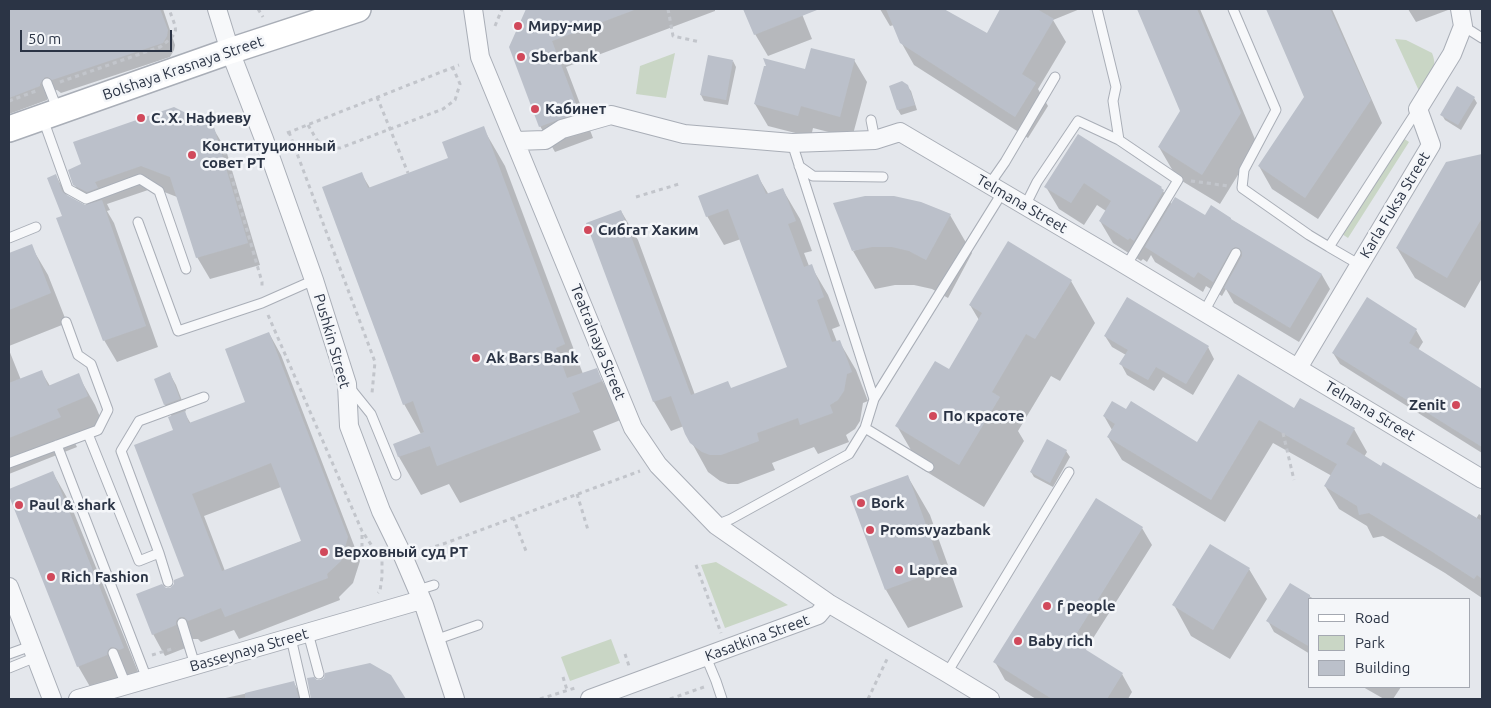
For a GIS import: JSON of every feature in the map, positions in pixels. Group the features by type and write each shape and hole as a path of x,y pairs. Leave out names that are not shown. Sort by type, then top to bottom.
{"street":[{"name":"Pushkin Street","path":"218,9 230,51 264,139 314,280 347,384 349,426 382,511 424,592 435,640 455,699"},
{"name":"Bolshaya Krasnaya Street","path":"9,129 230,51 358,9"},
{"name":"Teatralnaya Street","path":"473,9 480,57 637,435 658,465 716,524 828,603"},
{"path":"1418,109 1452,54 1463,26 1460,9"},
{"name":"Karla Fuksa Street","path":"1298,368 1431,145 1418,109"},
{"name":"Telmana Street","path":"515,141 545,140 562,129 611,115 684,134 792,143 875,140 900,132 1482,479"},
{"path":"9,588 52,699"},
{"name":"Basseynaya Street","path":"78,699 308,633 424,592"},
{"path":"828,603 990,699"},
{"name":"Kasatkina Street","path":"590,699 818,615 828,603"}],"lane":[{"path":"1097,9 1116,87 1113,101 1119,140"},
{"path":"1233,9 1276,110 1244,170 1242,188 1309,235 1360,265"},
{"path":"1463,26 1482,38"},
{"path":"716,524 731,519 849,454 865,428 874,398 996,189 1004,162 1055,77"},
{"path":"48,85 50,114 68,189 86,199 140,179 159,191 186,269"},
{"path":"1330,247 1418,109"},
{"path":"871,120 875,140"},
{"path":"1025,206 1037,182 1078,121 1119,140 1178,180 1126,266"},
{"path":"792,143 874,398"},
{"path":"799,165 813,176 883,177"},
{"path":"138,222 178,331 262,303 314,280"},
{"path":"9,238 36,227"},
{"path":"1204,312 1236,253"},
{"path":"9,463 98,430 108,410 90,364 78,355 66,322"},
{"path":"347,384 371,414 396,475"},
{"path":"168,582 121,451 139,421 204,396"},
{"path":"865,428 929,467"},
{"path":"88,434 138,561 159,553"},
{"path":"56,445 147,679"},
{"path":"947,673 1069,472"},
{"path":"182,623 195,665"},
{"path":"435,640 478,625"},
{"path":"308,633 319,674"},
{"path":"291,638 305,699"},
{"path":"9,654 34,651"},
{"path":"9,668 34,651"},
{"path":"113,653 126,685"},
{"path":"706,657 722,699"}],"path":[{"path":"9,101 48,85 160,47 174,36 176,30 169,9"},
{"path":"258,9 262,17"},
{"path":"668,9 673,36 700,42"},
{"path":"287,132 453,68 459,64"},
{"path":"308,124 318,142 328,148 340,148 443,110 456,100 460,84 453,68"},
{"path":"377,98 408,173"},
{"path":"224,151 262,282 262,303 362,531 382,561 380,591 375,595"},
{"path":"1178,180 1242,188"},
{"path":"636,197 679,184"},
{"path":"1283,434 1294,480"},
{"path":"420,551 636,472"},
{"path":"577,494 588,530"},
{"path":"514,517 526,551"},
{"path":"362,531 362,547"},
{"path":"696,566 721,634"},
{"path":"625,654 628,662"},
{"path":"868,699 888,657"},
{"path":"563,677 568,690"},
{"path":"670,699 704,687"}],"green space":[{"path":"1395,39 1406,40 1432,53 1434,69 1430,79 1420,93"},
{"path":"675,53 666,98 636,94 640,66"},
{"path":"1403,138 1409,142 1348,238 1342,234"},
{"path":"716,562 788,605 725,628 701,565"},
{"path":"611,639 620,663 570,681 561,657"}],"building":[{"path":"9,9 160,9 168,30 163,43 52,80 45,77 40,86 9,98"},
{"path":"526,9 634,9 552,41 579,112 539,127 509,47"},
{"path":"743,9 817,9 817,10 754,35"},
{"path":"886,9 944,9 987,33 1000,9 1037,9 1054,19 1022,74 1036,83 1015,117 900,43"},
{"path":"1137,9 1197,9 1241,113 1202,175 1158,147 1180,111"},
{"path":"1266,9 1330,9 1371,100 1305,198 1258,166 1304,97"},
{"path":"811,48 855,59 840,117 801,106 798,116 754,104 764,66 766,66 763,58 805,69"},
{"path":"708,55 733,60 726,100 700,95"},
{"path":"902,81 908,85 915,105 897,110 889,86"},
{"path":"1457,86 1475,97 1458,125 1440,115"},
{"path":"174,107 214,127 248,243 196,258 170,177 141,166 95,182 98,188 87,192 73,185 68,170 81,164 73,142"},
{"path":"484,126 565,344 556,348 567,378 597,368 602,381 572,393 580,412 437,466 430,446 398,457 393,444 424,432 413,401 403,405 322,187 362,172 368,188 448,158 442,142"},
{"path":"1078,134 1164,190 1134,241 1130,238 1128,240 1099,221 1111,201 1084,183 1071,203 1044,187"},
{"path":"1482,154 1482,218 1447,278 1396,248 1446,162"},
{"path":"56,174 62,191 65,194 85,205 102,200 146,326 103,341 56,218 62,216 47,178"},
{"path":"758,174 766,194 783,188 796,221 788,224 804,267 812,264 824,297 817,300 832,342 840,340 852,372 847,374 844,391 838,400 830,405 833,413 800,425 798,418 757,433 759,441 721,455 710,455 702,452 690,443 671,396 653,402 586,223 621,210 691,395 728,381 731,388 787,367 728,209 706,217 698,196"},
{"path":"865,196 894,196 921,202 951,214 926,260 909,251 892,247 872,247 852,251 833,203"},
{"path":"1175,197 1205,215 1211,205 1322,274 1290,328 1224,288 1242,256 1239,248 1235,247 1231,250 1213,282 1198,272 1194,278 1145,247"},
{"path":"1008,241 1072,280 1035,339 1026,334 992,392 1000,397 959,465 895,426 935,361 949,369 982,313 969,305"},
{"path":"32,244 51,293 9,310 9,253"},
{"path":"1127,297 1209,346 1186,384 1156,367 1148,380 1119,364 1128,350 1104,336"},
{"path":"1367,297 1417,329 1409,343 1482,389 1482,447 1332,353"},
{"path":"269,332 348,537 341,561 327,574 328,578 225,617 221,608 188,621 184,617 180,617 176,621 176,625 152,635 136,594 162,584 166,588 170,588 174,584 174,580 184,576 134,445 173,430 168,417 185,411 189,423 245,402 225,349","holes":["271,463 301,541 222,571 192,494"]},
{"path":"42,370 48,386 79,373 88,396 57,409 61,417 9,438 9,383"},
{"path":"170,372 180,399 164,405 154,379"},
{"path":"1238,374 1294,408 1300,398 1355,428 1346,444 1381,466 1383,462 1482,521 1482,579 1477,575 1474,579 1369,513 1359,515 1357,506 1324,486 1337,464 1259,420 1211,500 1107,437 1115,424 1103,416 1112,401 1126,409 1131,401 1197,442"},
{"path":"1047,439 1067,450 1050,483 1030,472"},
{"path":"53,471 124,648 119,650 111,647 107,655 77,667 9,496 9,489"},
{"path":"908,475 942,569 885,590 850,496"},
{"path":"1096,498 1143,527 1072,641 1123,673 1107,699 1052,699 993,662"},
{"path":"1210,544 1250,568 1213,630 1172,605"},
{"path":"1290,583 1310,595 1310,598 1308,598 1308,646 1266,621"},
{"path":"370,663 391,675 406,699 311,699 307,678 314,677 320,680 324,678 325,673"},
{"path":"294,681 299,699 245,699 245,693"}],"place":[{"name":"Миру-мир","path":"518,26"},
{"name":"Sberbank","path":"521,57"},
{"name":"Кабинет","path":"535,109"},
{"name":"С. Х. Нафиеву","path":"141,118"},
{"name":"Конституционный совет РТ","path":"192,155"},
{"name":"Сибгат Хаким","path":"588,230"},
{"name":"Ak Bars Bank","path":"476,358"},
{"name":"Zenit","path":"1456,405"},
{"name":"По красоте","path":"933,416"},
{"name":"Bork","path":"861,503"},
{"name":"Paul & shark","path":"19,505"},
{"name":"Promsvyazbank","path":"870,530"},
{"name":"Верховный суд РТ","path":"324,552"},
{"name":"Laprea","path":"899,570"},
{"name":"Rich Fashion","path":"51,577"},
{"name":"f people","path":"1047,606"},
{"name":"Baby rich","path":"1018,641"}]}
